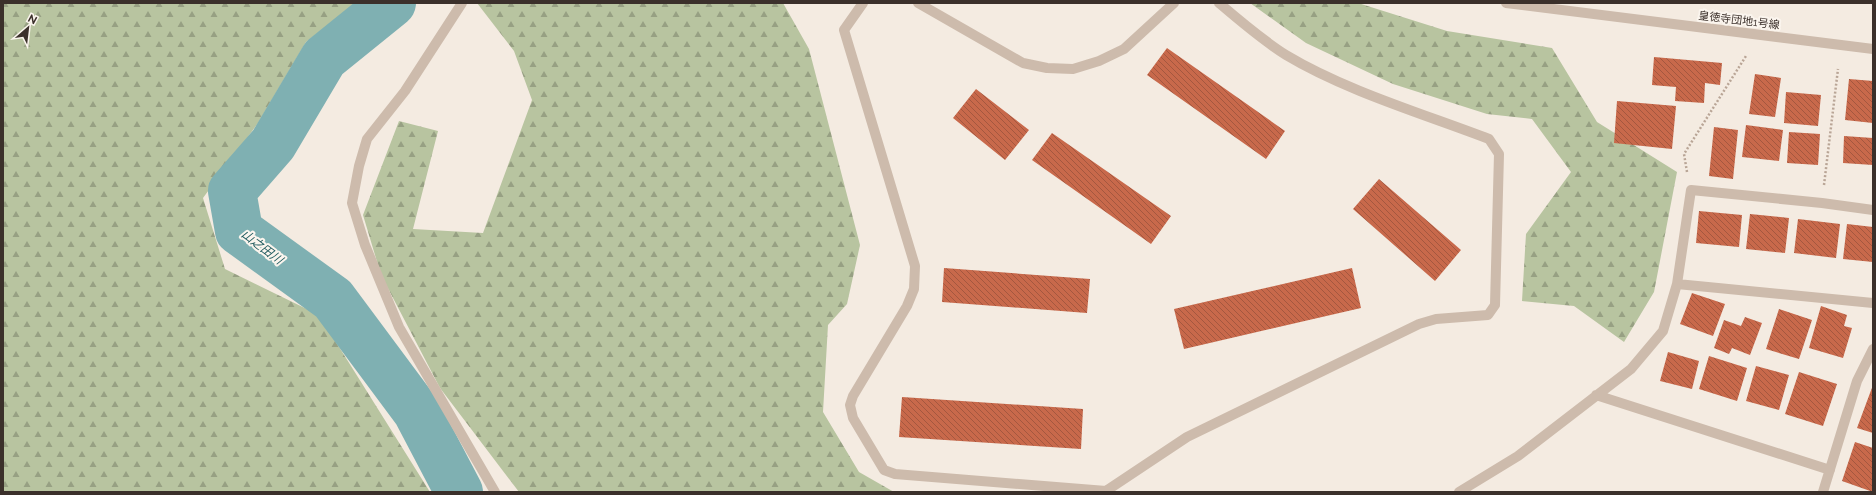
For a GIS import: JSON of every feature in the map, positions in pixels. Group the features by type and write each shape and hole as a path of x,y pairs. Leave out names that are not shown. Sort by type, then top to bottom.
{"street":[{"path":"462,3 405,91 367,139 358,166 352,203 365,245 399,328 495,492"},
{"path":"863,3 844,30 915,266 914,289 907,306 853,396 850,405 853,418 884,470 895,474 1106,491 1187,437 1419,324 1436,319 1488,315 1495,305 1498,154 1489,139 1349,86 1311,69 1286,55 1259,36 1218,3"},
{"path":"918,3 1023,63 1047,68 1073,69 1099,61 1124,48 1174,3"},
{"name":"皇徳寺団地1号線","path":"1506,3 1873,50"},
{"path":"1460,492 1518,456 1631,369 1663,331 1677,284 1691,190 1822,203 1873,210"},
{"path":"1677,284 1873,303"},
{"path":"1823,492 1857,381 1873,349"},
{"path":"1596,395 1830,470"}],"path":[{"path":"1691,190 1684,154 1746,56"},
{"path":"1822,203 1838,69"}],"green space":[{"path":"3,3 356,3 306,42 258,123 203,198 225,269 319,315 430,492 3,492"},
{"path":"477,3 783,3 809,49 860,245 847,304 828,325 823,412 859,472 894,492 519,492 440,388 381,275 363,215 399,121 438,131 413,229 483,233 532,100 514,51"},
{"path":"1250,3 1358,3 1447,31 1552,48 1597,122 1677,172 1654,292 1624,342 1574,306 1522,301 1526,234 1571,172 1532,119 1487,114 1393,84 1306,43"}],"building":[{"path":"1167,48 1285,131 1266,159 1147,75"},
{"path":"1654,57 1722,63 1720,85 1705,83 1704,103 1675,101 1676,87 1652,85"},
{"path":"1755,74 1781,78 1775,117 1749,114"},
{"path":"1849,79 1873,81 1873,123 1845,120"},
{"path":"976,89 1029,130 1005,160 953,118"},
{"path":"1786,92 1821,95 1818,126 1784,123"},
{"path":"1617,101 1676,106 1672,149 1614,143"},
{"path":"1746,125 1783,130 1779,161 1742,157"},
{"path":"1714,127 1738,130 1733,179 1709,176"},
{"path":"1789,132 1820,134 1818,165 1787,163"},
{"path":"1052,133 1171,216 1151,244 1032,160"},
{"path":"1844,136 1873,138 1873,165 1843,163"},
{"path":"1379,179 1461,250 1435,281 1353,209"},
{"path":"1699,211 1742,215 1739,247 1696,243"},
{"path":"1750,214 1789,218 1785,253 1746,249"},
{"path":"1798,219 1840,224 1836,258 1794,253"},
{"path":"1847,224 1873,227 1873,262 1843,259"},
{"path":"944,268 1090,279 1087,313 942,302"},
{"path":"1352,268 1361,308 1184,349 1174,309"},
{"path":"1692,293 1725,304 1713,336 1680,324"},
{"path":"1821,306 1847,315 1844,326 1852,328 1843,358 1809,348"},
{"path":"1779,309 1812,320 1799,359 1766,349"},
{"path":"1745,317 1762,323 1750,355 1732,348 1729,354 1714,348 1724,320 1741,326"},
{"path":"1668,352 1699,361 1692,389 1660,381"},
{"path":"1709,356 1747,368 1737,401 1699,389"},
{"path":"1756,366 1789,375 1779,410 1746,401"},
{"path":"1799,372 1837,384 1823,426 1785,414"},
{"path":"1873,385 1873,433 1857,428"},
{"path":"902,397 1083,409 1081,449 899,437"},
{"path":"1855,442 1873,448 1873,492 1842,481"}],"waterway":[{"name":"山之田川","path":"392,3 324,58 273,144 232,191 239,231 333,299 417,412 459,492"}]}
